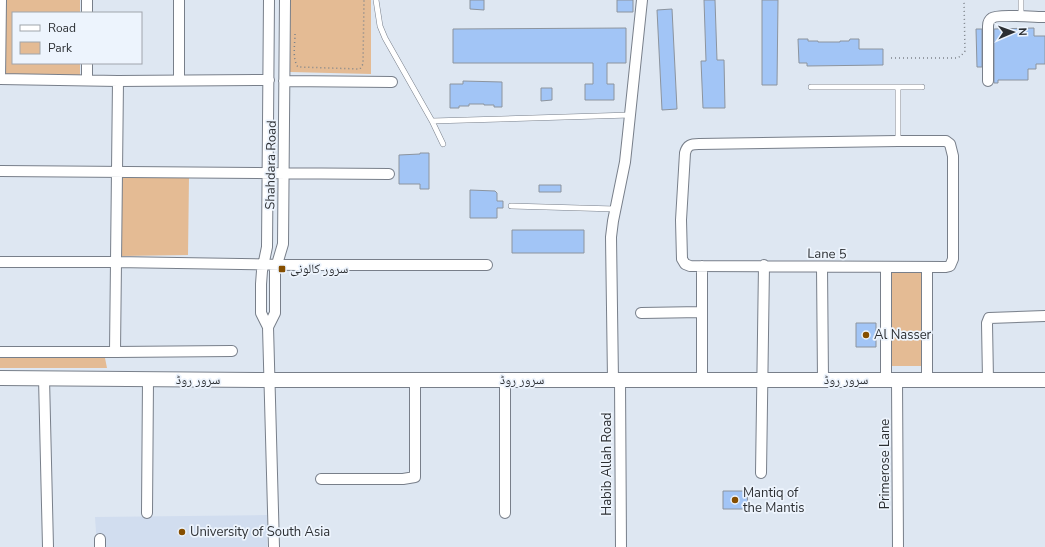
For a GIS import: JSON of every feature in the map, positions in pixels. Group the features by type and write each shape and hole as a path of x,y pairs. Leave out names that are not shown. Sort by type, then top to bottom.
{"street":[{"path":"1,0 0,79 118,81 269,80"},
{"path":"87,0 87,12"},
{"path":"178,80 179,0"},
{"name":"Shahdara Road","path":"270,0 267,247 261,284 261,313 268,327 274,547"},
{"name":"Shahdara Road","path":"268,327 275,313 275,282 277,265 283,244 285,0"},
{"name":"Habib Allah Road","path":"621,547 612,237 615,209 625,162 642,0"},
{"path":"988,81 989,22 995,17 1045,17"},
{"path":"87,64 87,80"},
{"path":"115,352 118,81"},
{"path":"284,81 392,82"},
{"name":"Lane 5","path":"898,141 946,141 950,144 953,156 953,259 950,266 690,266 682,259 681,220 685,153 686,148 689,145 898,141"},
{"path":"0,171 390,174"},
{"path":"0,262 116,262 263,265 487,265"},
{"path":"702,266 702,380"},
{"path":"761,473 764,266"},
{"path":"822,267 823,380"},
{"name":"Primerose Lane","path":"886,267 898,547"},
{"path":"927,267 927,380"},
{"path":"641,313 702,312"},
{"path":"988,380 986,323 989,318 1045,316"},
{"path":"0,352 232,351"},
{"name":"سرور روڈ","path":"0,378 148,380 1045,380"},
{"path":"44,378 48,547"},
{"path":"147,513 148,380"},
{"path":"320,479 403,479 415,477 415,380"},
{"path":"505,380 505,513"}],"lane":[{"path":"376,0 380,26 385,38 432,120 443,144"},
{"path":"1021,0 1021,16"},
{"path":"811,87 922,87"},
{"path":"898,87 898,141"},
{"path":"432,120 630,115"},
{"path":"511,206 615,209"}],"path":[{"path":"295,29 295,58 298,67 360,69 363,64 364,0"},
{"path":"892,58 957,58 961,56 965,50 964,0"}],"shaded area":[{"name":"University of South Asia","path":"267,515 267,547 97,547 95,517"}],"green space":[{"path":"6,0 80,0 80,12 12,12 12,64 80,64 80,76 6,76"},
{"path":"289,0 371,0 371,74 290,72"},
{"path":"123,175 189,177 188,255 122,256"},
{"path":"891,273 921,273 921,366 891,366"},
{"path":"0,358 105,358 107,368 0,368"}],"building":[{"path":"470,0 484,0 484,10 470,9"},
{"path":"617,0 633,0 633,12 617,12"},
{"path":"704,0 715,0 717,60 724,60 725,108 703,108 701,61 706,61"},
{"path":"762,0 778,0 777,85 762,85"},
{"path":"672,9 677,109 662,110 657,10"},
{"path":"626,28 626,63 607,63 607,84 614,84 614,100 585,100 585,84 593,84 593,63 453,63 453,29"},
{"path":"1034,28 1034,36 1045,36 1045,64 1036,64 1036,69 1028,69 1028,80 998,80 998,83 994,83 994,29"},
{"path":"976,29 982,29 982,67 977,67"},
{"path":"798,39 808,39 808,41 818,42 840,42 849,41 850,39 859,39 859,49 883,49 883,65 807,66 807,63 799,63"},
{"path":"463,81 502,82 502,107 494,107 494,105 484,104 469,104 469,106 450,108 450,84 463,84"},
{"path":"541,88 552,88 552,100 541,101"},
{"path":"429,153 429,189 420,189 420,184 399,184 399,155"},
{"path":"539,185 561,185 561,192 539,192"},
{"path":"470,190 495,191 497,193 497,201 503,201 503,208 497,208 497,218 470,218"},
{"path":"512,230 584,230 584,253 512,253"},
{"name":"Al Nasser","path":"856,323 876,323 876,347 856,347"},
{"name":"Mantiq of the Mantis","path":"723,491 747,491 748,509 723,509"}],"place":[{"name":"سرور کالونی","path":"282,269"},
{"name":"Al Nasser","path":"866,335"},
{"name":"Mantiq of the Mantis","path":"735,500"},
{"name":"University of South Asia","path":"182,532"}]}
